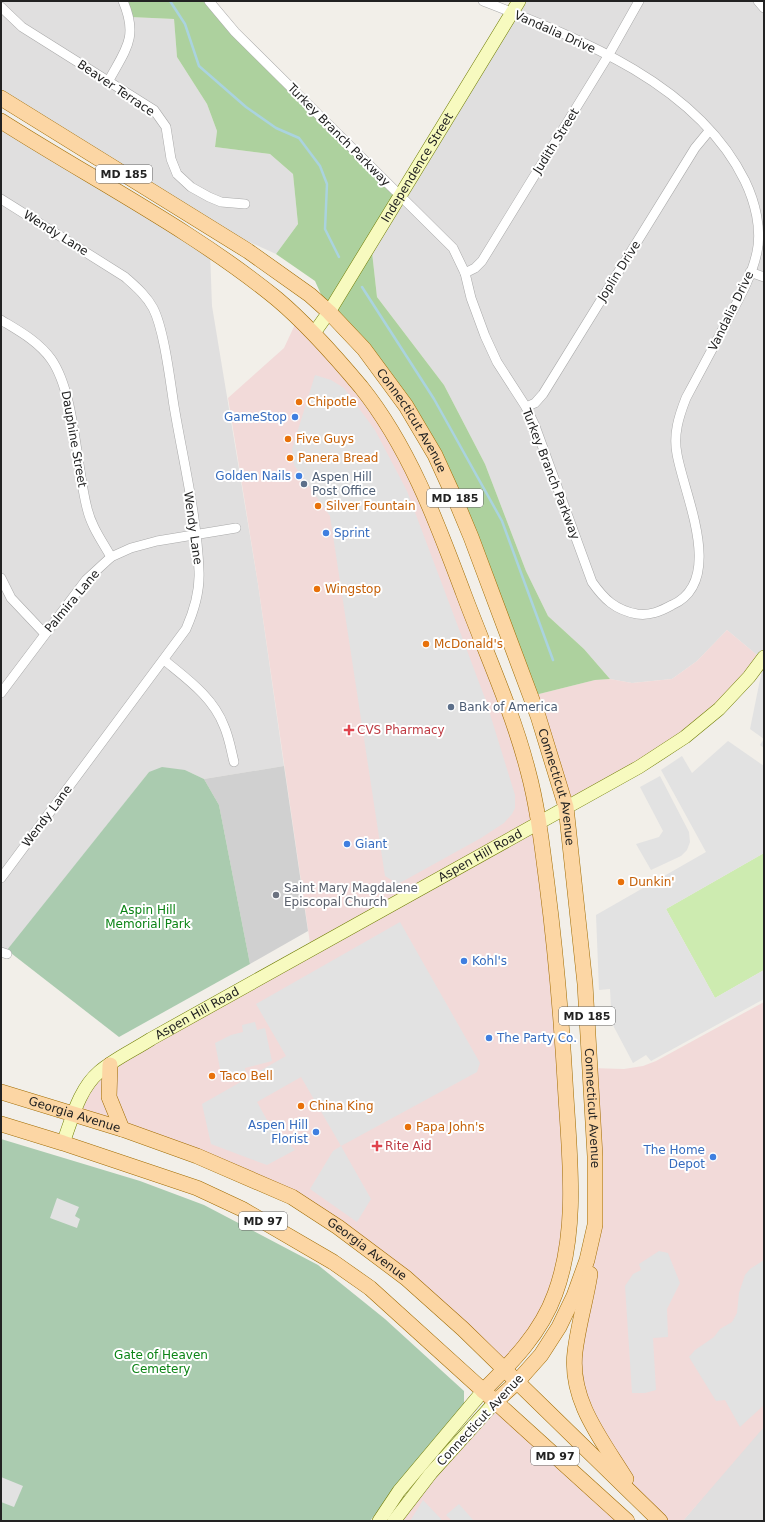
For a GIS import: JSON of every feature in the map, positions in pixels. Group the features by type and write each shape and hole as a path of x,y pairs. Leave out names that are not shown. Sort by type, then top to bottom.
{"main road":[{"name":"Connecticut Avenue","path":"1,98 248,251 310,295 329,312 364,350 406,406 434,456 456,501 527,684 549,749 566,807 585,984 595,1156 595,1225 581,1277 559,1328 541,1355 517,1382 495,1402"},
{"name":"Connecticut Avenue","path":"1,121 229,263 278,300 314,334 362,388 379,411 408,459 444,541 504,697 529,774 539,822 556,953 563,1037 569,1148 569,1229 563,1267 555,1295 536,1331 505,1369 483,1391"},
{"path":"110,1065 109,1097 122,1129"},
{"name":"Georgia Avenue","path":"1,1092 122,1129 213,1162 292,1197 338,1227 406,1278 505,1369 660,1521"},
{"name":"MD 97","path":"1,1124 63,1142 197,1188 242,1209 333,1262 370,1288 627,1521"},
{"path":"595,1225 593,1256 574,1353 574,1375 580,1400 590,1421 640,1502"}],"street":[{"path":"108,82 129,42 131,34 130,17 123,1"},
{"name":"Turkey Branch Parkway","path":"209,1 235,32 453,248 465,273 471,298 485,336 498,362 526,408 535,426 592,582"},
{"name":"Vandalia Drive","path":"483,1 571,36 634,70 666,92 691,112 709,131 739,169 753,201 759,232 757,252 743,292 686,398 678,423 677,454 698,536 701,559 699,571 691,588 677,603 658,612 642,614 626,611 611,604 603,598 592,582"},
{"name":"Independence Street","path":"314,334 329,312 519,1"},
{"name":"Judith Street","path":"465,273 482,261 608,56 639,1"},
{"path":"758,1 764,8"},
{"name":"Beaver Terrace","path":"1,7 22,27 154,110 166,127 171,159 177,174 191,187 221,202 245,204"},
{"name":"Joplin Drive","path":"526,408 535,403 543,394 695,148 709,131"},
{"name":"Wendy Lane","path":"1,199 125,277 141,291 153,309 159,326 168,372 195,534 199,572 197,595 186,629 1,878"},
{"path":"750,272 764,277"},
{"name":"Dauphine Street","path":"1,320 28,337 43,349 51,360 65,387 87,509 95,529 111,557"},
{"name":"Palmira Lane","path":"1,693 86,580 111,557 131,548 157,541 236,528"},
{"path":"1,578 11,598 45,634"},
{"name":"Aspen Hill Road","path":"63,1142 87,1085 99,1072 151,1039 639,766 685,737 719,709 749,677 764,657"},
{"path":"164,660 196,686 213,704 225,726 234,762"},
{"name":"Connecticut Avenue","path":"379,1521 399,1491 483,1391"},
{"name":"Connecticut Avenue","path":"394,1521 431,1473 495,1402"}],"shaded area":[{"path":"1,1 123,1 130,17 174,19 177,57 207,104 217,131 215,147 270,154 293,174 298,224 276,254 188,214 1,98"},
{"path":"519,1 764,1 763,660 727,630 697,661 672,679 632,683 610,679 584,649 548,616 526,571 485,464 444,385 377,297 371,243"},
{"path":"1,121 210,251 212,306 258,584 284,766 204,779 185,770 149,772 1,959"},
{"path":"298,318 389,425 470,612 539,822 570,1194 555,1295 505,1369 463,1329 292,1197 74,1114 99,1072 311,950 258,584 228,398 284,348"},
{"path":"315,375 331,380 344,388 375,430 407,491 486,701 515,795 515,808 504,823 481,838 398,884 385,876 330,516 294,465 292,449"},
{"path":"727,630 763,660 713,713 566,807 531,696 595,680 610,679 632,683 672,679 697,661"},
{"path":"764,660 764,739 750,729"},
{"path":"764,739 764,748 760,745"},
{"path":"728,741 764,766 764,853 666,909 715,998 764,970 764,999 651,1061 646,1055 633,1063 606,1012 611,1008 610,989 599,990 596,915 706,852 661,770 682,756 692,773"},
{"path":"284,766 308,931 250,964 219,805 204,779"},
{"path":"660,776 689,832 690,842 687,850 681,856 651,870 636,844 659,837 663,831 640,787"},
{"path":"400,922 480,1063 477,1072 341,1146 301,1077 257,1102 267,1120 295,1150 267,1165 211,1144 202,1104 286,1056 256,1004"},
{"path":"764,1002 764,1427 683,1521 660,1521 640,1502 576,1387 588,1285 590,1068 624,1069 643,1066 656,1061"},
{"path":"255,1022 257,1030 265,1028 272,1061 245,1068 246,1075 222,1079 215,1043 231,1035 243,1032 242,1025"},
{"path":"341,1146 371,1199 357,1222 310,1189 333,1151"},
{"path":"57,1198 79,1207 75,1216 80,1219 77,1228 50,1218"},
{"path":"659,1251 668,1253 680,1283 667,1309 668,1337 653,1338 656,1390 645,1393 632,1393 625,1286 633,1274 641,1270 639,1264"},
{"path":"764,1260 764,1405 740,1427 725,1400 716,1401 689,1357 695,1350 714,1337 720,1329 732,1322 737,1313 739,1293 745,1275 750,1269"},
{"path":"495,1402 627,1521 394,1521"},
{"path":"764,1427 764,1521 683,1521 757,1433"},
{"path":"1,1477 23,1486 14,1507 1,1502"},
{"path":"423,1500 441,1519 441,1521 410,1521"},
{"path":"459,1504 474,1521 452,1521 446,1515"}],"green space":[{"path":"123,1 209,1 400,196 371,243 377,297 444,385 485,464 526,571 548,616 584,649 610,679 595,680 531,696 435,455 329,312 315,281 276,254 298,224 293,174 270,154 215,147 217,131 207,104 177,57 174,19 130,17"},
{"name":"Aspin Hill Memorial Park","path":"162,767 185,770 204,779 219,805 250,964 119,1037 7,950 149,772"},
{"path":"764,853 764,970 715,998 666,909"},
{"name":"Gate of Heaven Cemetery","path":"1,1139 140,1181 204,1205 318,1265 385,1319 464,1391 464,1404 404,1476 370,1521 1,1521"}],"waterway":[{"path":"170,1 185,24 199,66 246,107 276,128 299,138 320,166 327,184 325,229 339,257"},
{"path":"362,287 434,399 502,521 553,660"}],"place":[{"name":"Chipotle","path":"299,402"},
{"name":"GameStop","path":"295,417"},
{"name":"Five Guys","path":"288,439"},
{"name":"Panera Bread","path":"290,458"},
{"name":"Golden Nails","path":"299,476"},
{"name":"Aspen Hill Post Office","path":"304,484"},
{"name":"Silver Fountain","path":"318,506"},
{"name":"Sprint","path":"326,533"},
{"name":"Wingstop","path":"317,589"},
{"name":"McDonald's","path":"426,644"},
{"name":"Bank of America","path":"451,707"},
{"name":"CVS Pharmacy","path":"349,730"},
{"name":"Giant","path":"347,844"},
{"name":"Dunkin'","path":"621,882"},
{"name":"Saint Mary Magdalene Episcopal Church","path":"276,895"},
{"name":"Kohl's","path":"464,961"},
{"name":"The Party Co.","path":"489,1038"},
{"name":"Taco Bell","path":"212,1076"},
{"name":"China King","path":"301,1106"},
{"name":"Papa John's","path":"408,1127"},
{"name":"Aspen Hill Florist","path":"316,1132"},
{"name":"Rite Aid","path":"377,1146"},
{"name":"The Home Depot","path":"713,1157"}]}
